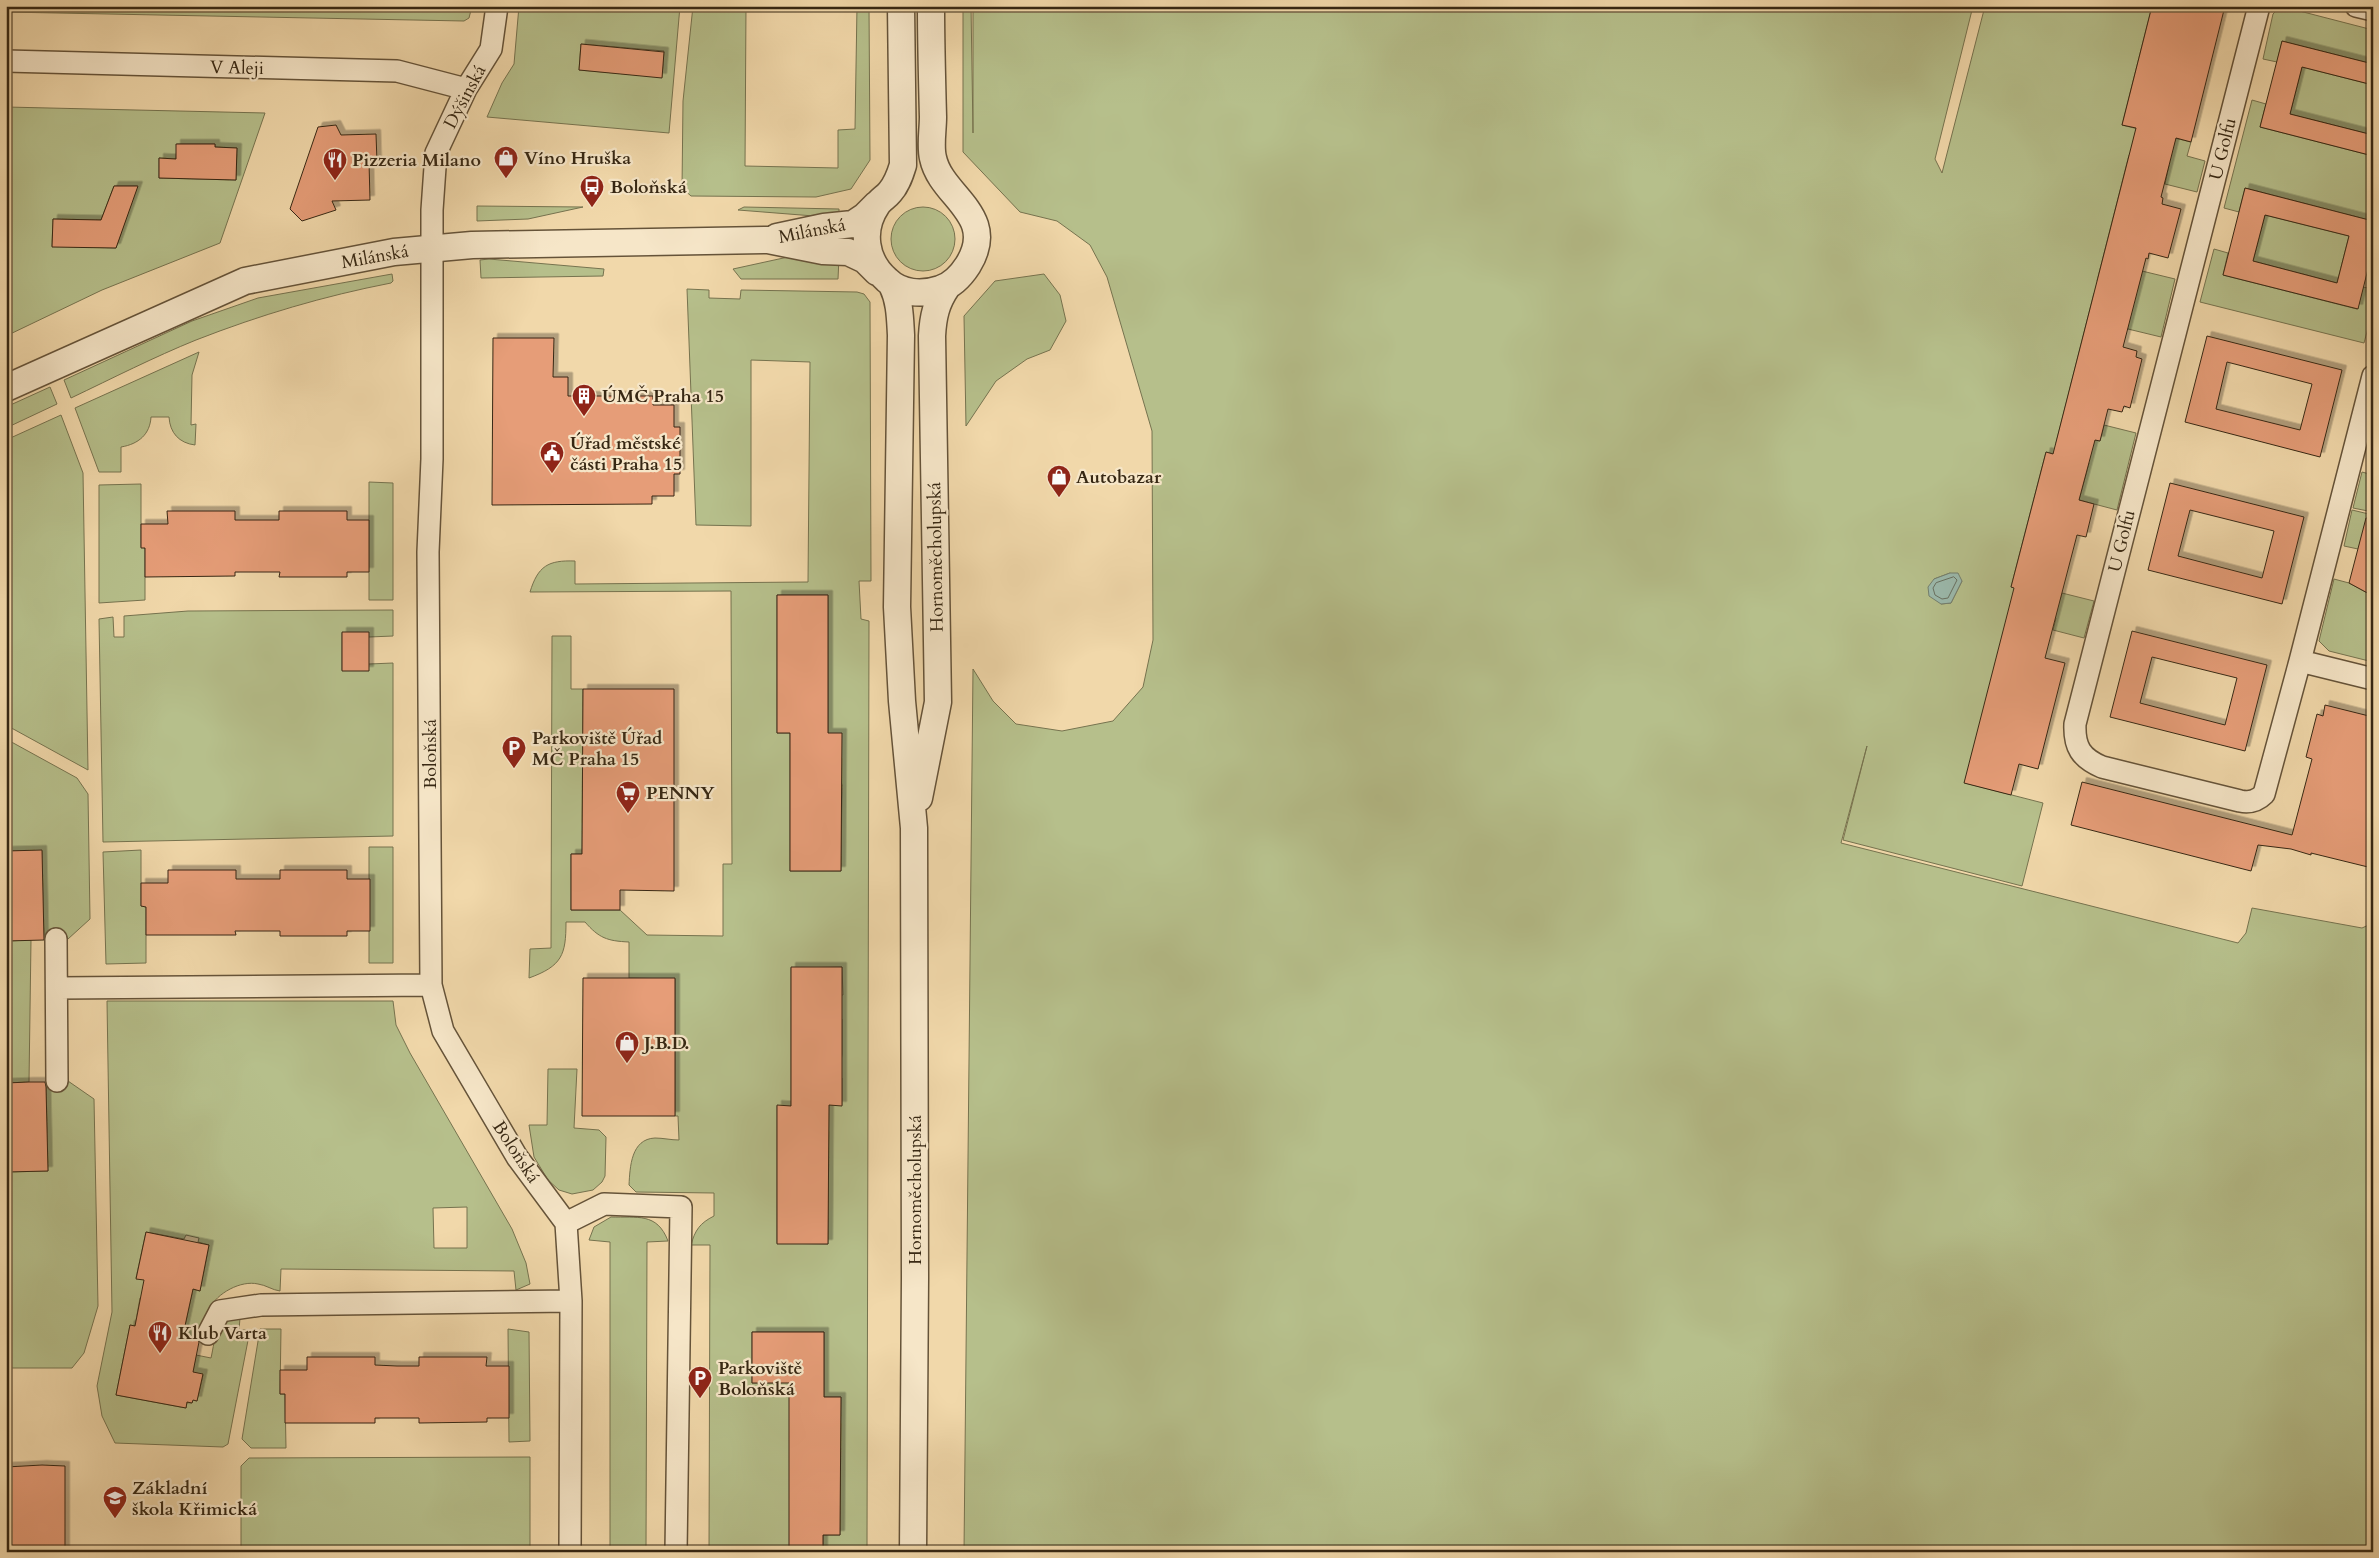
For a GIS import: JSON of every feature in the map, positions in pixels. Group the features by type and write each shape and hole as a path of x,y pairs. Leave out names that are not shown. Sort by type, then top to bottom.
{"street":[{"name":"Dýšinská","path":"432,248 432,210 436,153 466,89 491,49 496,6"},
{"name":"Hornoměcholupská","path":"902,6 903,165 897,183 869,219 866,237 868,255 897,295 900,336 897,607 902,701 914,828 915,1278 913,1552"},
{"name":"Hornoměcholupská","path":"914,828 938,702 933,317 938,300 947,287 962,275 972,259 976,240 974,223 967,207 943,181 932,158 931,6"},
{"name":"U Golfu","path":"2259,6 2075,724 2074,739 2079,752 2090,762 2102,767 2240,801 2249,802 2259,798 2267,786 2373,376"},
{"path":"2356,6 2373,10"},
{"name":"V Aleji","path":"6,61 397,71 466,89"},
{"path":"884,198 906,185 923,183 940,186 955,194"},
{"name":"Milánská","path":"768,240 824,227 853,224 865,216 884,198"},
{"name":"Milánská","path":"6,388 245,281 394,252 432,248 682,240 768,240 823,251 848,252 865,260 885,278"},
{"name":"Boloňská","path":"432,248 432,459 428,552 431,985 443,1032 517,1157 566,1223"},
{"name":"Hornoměcholupská","path":"885,278 909,292 928,293 947,287"},
{"path":"2300,661 2373,679"},
{"path":"56,939 58,988 57,1081"},
{"path":"58,988 431,985"},
{"path":"570,1552 571,1301 566,1223 604,1204 681,1207 676,1552"},
{"path":"208,1334 220,1312 261,1305 571,1301"}],"green space":[{"path":"6,6 472,6 469,18 464,21 6,12"},
{"path":"519,6 680,6 669,133 487,117 502,83 514,64","holes":["581,44 664,51 662,77 579,70"]},
{"path":"693,6 746,6 745,166 838,168 838,130 855,129 857,6 869,6 870,160 851,189 816,197 691,196 682,188 683,101"},
{"path":"963,6 971,6 973,133 973,6 1973,6 1935,159 1942,173 1985,6 2152,6 2122,125 2191,142 2187,156 2205,161 2197,192 2165,184 2169,165 2129,155 2097,281 2137,291 2142,271 2175,279 2161,337 2128,329 2119,299 2094,293 2056,443 2085,438 2100,441 2104,425 2136,433 2117,510 2079,500 2089,463 2046,452 2011,587 2060,600 2062,593 2094,601 2084,638 2053,630 2056,618 2037,613 1965,783 2043,803 2022,886 1843,840 1867,746 1841,843 2238,943 2246,933 2252,908 2362,928 2373,923 2373,1552 964,1552 973,669 993,701 1016,724 1062,731 1113,721 1143,687 1153,640 1152,431 1107,277 1090,245 1057,221 1020,212 963,152","holes":["1950,573 1962,581 1951,603 1941,604 1934,579"]},
{"path":"2284,7 2373,30 2373,64 2282,41 2277,62 2263,59 2273,14 2279,8"},
{"path":"2302,67 2373,85 2373,135 2290,114"},
{"path":"2252,100 2266,104 2260,127 2373,156 2373,221 2245,188 2239,212 2224,208"},
{"path":"6,107 265,113 220,243 102,290 6,336","holes":["177,144 215,144 215,147 237,148 236,180 159,178 159,158 176,159","114,186 137,186 116,248 52,246 53,219 101,220"]},
{"path":"477,206 583,207 528,219 477,221"},
{"path":"744,207 839,209 839,218 738,210"},
{"path":"923,207 941,213 949,221 955,239 949,257 941,265 923,271 905,265 897,257 891,239 897,221 905,213"},
{"path":"2265,215 2349,236 2337,283 2253,261"},
{"path":"2214,249 2228,253 2223,275 2357,309 2363,287 2373,289 2373,309 2364,343 2200,302"},
{"path":"788,257 839,257 838,279 741,279 733,269"},
{"path":"489,259 604,269 603,276 481,278 480,260"},
{"path":"392,274 393,281 391,283 292,307 196,340 71,398 64,380 192,321 258,298"},
{"path":"1044,274 1060,295 1066,321 1050,350 1027,359 996,381 966,426 964,316 995,281"},
{"path":"687,289 709,290 709,298 740,299 741,290 857,292 864,294 870,302 871,581 859,581 861,619 869,621 867,1552 823,1552 823,1535 840,1535 841,1397 824,1397 824,1332 752,1332 752,1383 780,1383 795,1380 795,1552 780,1552 779,1548 752,1548 751,1552 709,1552 710,1245 691,1245 694,1235 699,1228 705,1221 714,1216 714,1193 636,1192 629,1185 633,1155 641,1143 655,1138 679,1140 678,1116 675,1116 675,979 629,978 629,942 604,938 585,922 566,922 565,943 560,958 549,969 529,978 530,949 551,948 552,636 571,636 571,689 583,689 582,854 571,854 571,910 620,910 647,935 723,936 723,864 732,864 731,591 530,592 533,583 545,566 566,561 575,561 575,584 808,582 810,362 751,360 751,526 696,525","holes":["777,595 828,595 828,733 842,785 841,871 790,871 790,733 777,733","842,967 843,995 840,995 839,1019 842,1019 842,1054 839,1078 842,1078 842,1105 829,1105 828,1244 777,1243 777,1106 791,1106 791,968"]},
{"path":"199,352 192,375 191,425 196,424 195,445 184,442 176,436 171,428 169,417 151,417 146,433 138,441 121,447 121,472 99,472 75,408"},
{"path":"50,387 57,404 6,428 6,407"},
{"path":"61,415 83,473 88,770 6,725 6,440"},
{"path":"2362,472 2373,475 2373,512 2353,508"},
{"path":"369,482 393,483 393,600 369,600"},
{"path":"141,484 141,547 145,548 145,600 99,603 99,485"},
{"path":"2352,510 2373,515 2373,549 2358,549 2344,546"},
{"path":"2334,579 2349,583 2373,596 2373,608 2368,627 2373,628 2373,662 2329,651 2319,641"},
{"path":"393,610 393,636 369,637 342,633 342,670 369,664 393,663 393,836 103,842 99,619 113,617 114,637 124,637 124,616 188,611"},
{"path":"6,739 77,778 88,794 90,919 68,939 44,940 42,851 6,851"},
{"path":"369,847 393,847 393,963 369,963"},
{"path":"141,850 141,906 146,907 146,963 106,964 103,852"},
{"path":"31,940 29,1082 6,1083 6,941"},
{"path":"107,1001 393,1001 396,1025 410,1053 512,1229 526,1263 530,1284 516,1290 514,1271 281,1269 280,1291 251,1283 230,1289 218,1298 209,1309 200,1339 183,1335 193,1289 200,1291 209,1245 198,1242 199,1238 186,1235 184,1239 146,1232 136,1278 149,1280 145,1299 140,1298 135,1326 130,1325 116,1395 186,1408 187,1402 197,1401 203,1375 193,1372 196,1355 211,1358 216,1336 221,1326 225,1322 240,1318 239,1330 250,1330 228,1444 223,1447 115,1443 102,1416 97,1386 112,1312","holes":["467,1207 467,1248 434,1248 433,1208"]},
{"path":"548,1069 577,1069 574,1128 599,1130 606,1137 605,1176 602,1182 593,1190 572,1194 559,1190 548,1180 534,1157 529,1125 547,1125"},
{"path":"68,1081 94,1099 98,1306 84,1353 72,1368 6,1368 6,1172 48,1171 46,1082"},
{"path":"611,1217 645,1218 658,1225 668,1241 647,1242 646,1552 610,1552 610,1242 589,1240 594,1227"},
{"path":"260,1329 281,1329 280,1394 285,1394 286,1448 251,1448 242,1439"},
{"path":"508,1329 529,1332 530,1441 509,1442"},
{"path":"530,1457 530,1552 241,1552 241,1466 249,1458"}],"water":[{"path":"1950,573 1958,573 1962,581 1951,603 1941,604 1929,596 1928,587 1934,579"}],"building":[{"path":"2152,6 2225,6 2191,142 2176,138 2161,197 2163,198 2162,204 2181,209 2168,258 2149,253 2148,259 2146,258 2123,347 2137,351 2136,357 2142,359 2130,408 2124,406 2122,412 2108,409 2100,441 2095,440 2079,500 2094,504 2086,537 2077,535 2045,658 2065,663 2038,769 2019,764 2011,795 1964,783 2014,588 2011,587 2046,452 2053,454 2136,128 2122,125"},
{"path":"2282,41 2373,64 2373,85 2302,67 2290,114 2373,135 2373,156 2260,127"},
{"path":"581,44 664,52 662,78 579,70"},
{"name":"Pizzeria Milano","path":"336,125 341,135 376,134 377,162 369,162 370,200 332,201 336,210 302,221 290,209 318,127"},
{"path":"176,144 215,144 215,147 237,148 236,180 159,178 159,158 176,159"},
{"path":"114,186 138,186 116,248 52,247 53,219 101,220"},
{"path":"2245,188 2373,221 2373,249 2358,309 2223,275","holes":["2265,215 2349,236 2337,283 2253,261"]},
{"path":"2207,336 2342,370 2320,457 2185,422","holes":["2227,362 2312,384 2300,430 2216,409"]},
{"name":"ÚMČ Praha 15","path":"493,338 554,338 553,377 568,377 568,396 653,396 653,405 674,405 674,427 680,427 680,474 674,474 674,496 652,496 652,504 492,505"},
{"path":"2170,483 2304,517 2282,604 2148,570","holes":["2190,510 2274,531 2262,578 2178,556"]},
{"path":"167,511 235,511 235,520 279,520 279,511 347,511 347,520 369,520 369,572 347,572 347,577 279,577 280,572 235,572 235,576 145,577 145,548 141,548 141,524 168,524"},
{"path":"2366,518 2373,519 2373,596 2349,583"},
{"path":"777,595 828,595 828,733 842,733 841,871 790,871 790,733 777,733"},
{"path":"2132,631 2267,665 2245,751 2110,717","holes":["2152,657 2237,678 2225,725 2140,703"]},
{"path":"342,632 369,632 369,671 342,671"},
{"name":"PENNY","path":"583,689 674,689 674,891 620,890 620,910 571,910 571,854 582,854"},
{"path":"2325,705 2373,717 2373,847 2368,867 2291,849 2258,845 2251,871 2071,825 2082,782 2292,835 2312,759 2306,757 2317,714 2323,716"},
{"path":"42,850 44,940 6,941 6,851"},
{"path":"168,870 236,870 236,879 280,879 280,870 347,870 347,879 370,879 370,931 347,931 347,936 280,936 280,931 235,931 236,935 146,935 146,907 141,906 141,883 168,883"},
{"path":"791,967 842,967 842,1106 829,1105 828,1244 777,1244 777,1105 791,1106"},
{"path":"583,978 675,978 675,1116 582,1116"},
{"path":"45,1082 48,1171 6,1172 6,1083"},
{"path":"146,1232 209,1245 200,1291 193,1289 183,1335 197,1338 199,1342 193,1372 203,1374 197,1401 187,1402 186,1408 116,1395 130,1325 135,1326 144,1280 136,1279"},
{"path":"752,1332 824,1332 824,1397 841,1397 840,1535 823,1535 823,1552 789,1552 789,1383 752,1383"},
{"path":"307,1357 375,1357 375,1365 419,1366 419,1357 487,1357 486,1366 509,1366 509,1418 487,1418 487,1422 419,1423 419,1418 375,1418 375,1423 285,1423 285,1394 280,1394 280,1370 307,1370"},
{"path":"65,1466 65,1552 6,1552 6,1467"}],"place":[{"name":"Víno Hruška","path":"506,179"},
{"name":"Pizzeria Milano","path":"335,181"},
{"name":"Boloňská","path":"592,208"},
{"name":"ÚMČ Praha 15","path":"584,417"},
{"name":"Úřad městské části Praha 15","path":"552,474"},
{"name":"Autobazar","path":"1059,498"},
{"name":"Parkoviště Úřad MČ Praha 15","path":"514,769"},
{"name":"PENNY","path":"628,814"},
{"name":"J.B.D.","path":"627,1064"},
{"name":"Klub Varta","path":"160,1354"},
{"name":"Parkoviště Boloňská","path":"700,1399"},
{"name":"Základní škola Křimická","path":"115,1519"}]}
